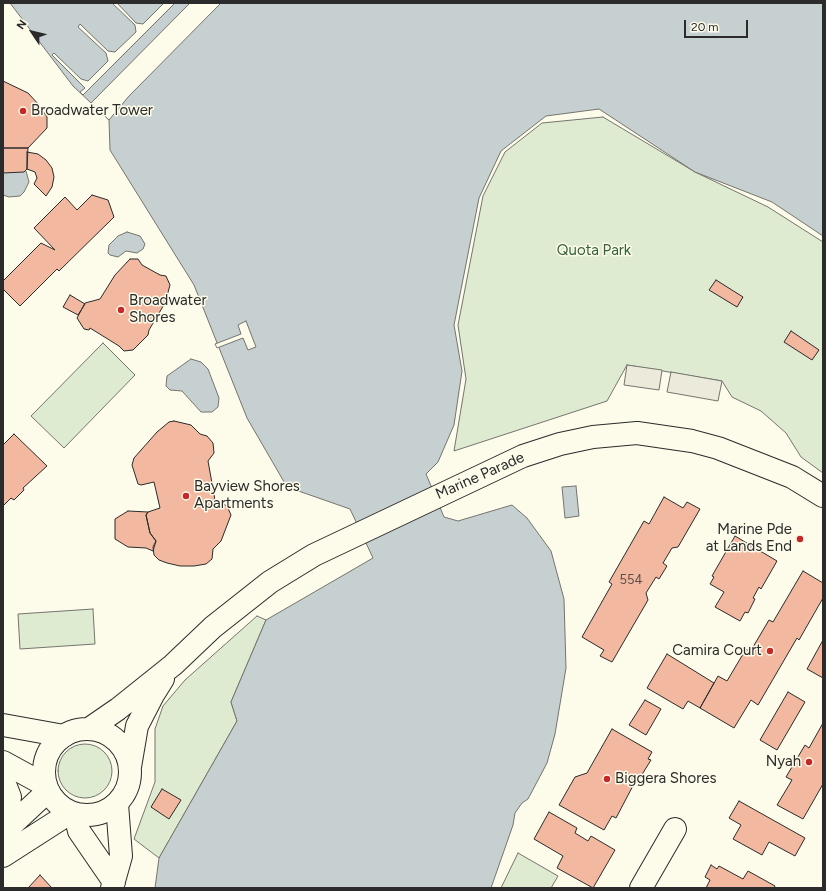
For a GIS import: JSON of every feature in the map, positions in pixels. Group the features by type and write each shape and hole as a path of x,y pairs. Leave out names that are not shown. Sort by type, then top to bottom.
{"main road":[{"name":"Marine Parade","path":"89,729 118,709 173,665 213,627 270,582 314,555 523,456 560,444 593,437 637,433 692,441 718,448 792,476 823,496"},
{"name":"Marine Parade","path":"130,768 137,726 153,695 173,665"},
{"path":"3,725 64,736"},
{"path":"3,762 46,788 56,803 73,813 97,814 116,804 127,788 130,768 125,752 115,739 103,732 89,729 76,730 64,736 52,747 45,762 44,773 46,788"},
{"path":"3,779 10,797 4,832"},
{"path":"4,832 46,788"},
{"path":"113,885 121,856 116,804"},
{"path":"3,856 73,813"},
{"path":"73,813 79,831 113,885"},
{"path":"641,888 675,829"}],"green space":[{"name":"Quota Park","path":"603,117 695,172 768,207 823,242 823,473 801,457 786,433 761,411 732,397 722,381 627,365 607,401 454,451 466,379 458,325 483,196 505,152 542,123"},
{"path":"103,343 135,375 64,448 31,416"},
{"path":"93,609 95,644 20,649 18,614"},
{"path":"257,616 266,620 231,702 237,721 159,858 134,839 155,782 155,729 163,706 185,680"},
{"path":"85,744 95,746 104,752 110,761 112,771 110,781 104,790 95,796 85,798 75,796 66,790 60,781 58,771 60,761 66,752 75,746"},
{"path":"518,853 558,876 551,888 501,888"}],"shaded area":[{"path":"10,3 823,3 823,236 772,202 695,172 599,109 546,116 501,151 479,198 454,325 462,371 454,425 438,462 426,474 444,517 458,521 512,505 527,518 551,551 564,599 566,668 555,734 547,763 528,799 522,803 515,813 513,825 491,888 155,888 159,858 237,721 231,702 266,620 373,558 350,509 287,487 247,418 194,285 110,150 109,120 73,86"},
{"path":"3,167 21,167 26,171 29,182 24,192 20,196 9,197 3,195"},
{"path":"127,232 140,236 145,244 143,249 137,253 126,251 118,257 110,255 108,253 109,245 118,236"},
{"path":"191,359 201,362 208,369 219,398 218,407 212,412 201,412 182,391 170,390 166,386 167,376"},
{"path":"627,365 662,370 659,390 624,385"},
{"path":"671,372 722,381 718,401 667,392"},
{"path":"576,486 579,516 565,518 562,487"}],"pier":[{"path":"112,3 117,3 136,23 143,24 164,3 175,3 83,95 80,92 85,88 52,55 54,53 81,79 88,81 108,61 106,53 78,27 80,24 108,51 115,52 136,32 135,25"},
{"path":"190,3 221,3 129,96 109,120 91,103"},
{"path":"246,321 256,347 248,350 243,338 217,348 215,344 241,334 238,325"}],"building":[{"name":"Broadwater Tower","path":"3,81 28,93 40,106 47,117 47,128 28,148 3,148"},
{"path":"3,148 28,148 27,169 24,172 3,173"},
{"path":"27,152 38,154 46,160 52,168 54,177 52,187 46,196 34,184 37,178 35,172 27,169"},
{"path":"92,195 108,200 114,217 59,271 57,269 20,306 3,289 3,281 41,243 55,250 34,228 65,197 77,210"},
{"name":"Broadwater Shores","path":"130,259 138,259 142,265 160,275 166,276 170,285 165,303 149,330 148,335 133,350 124,351 119,346 90,328 89,330 84,329 77,318 85,303 100,299 115,275"},
{"path":"716,280 743,297 737,307 709,290"},
{"path":"70,295 85,304 78,315 63,307"},
{"path":"791,331 819,350 812,360 784,342"},
{"name":"Bayview Shores Apartments","path":"174,421 191,425 200,434 207,436 213,443 214,453 208,461 215,500 227,506 231,515 221,541 213,549 212,559 206,564 180,566 159,560 154,555 153,547 156,541 150,533 146,515 148,512 160,508 154,482 141,485 138,484 132,465 134,458 157,432 169,422"},
{"path":"14,434 47,466 23,488 24,490 14,500 11,498 3,506 3,445"},
{"path":"664,497 683,508 687,502 700,509 678,547 672,548 663,563 667,566 659,579 656,577 646,593 648,600 612,662 600,656 604,650 582,637 612,584 609,582 644,521 649,524"},
{"path":"128,511 148,512 146,515 150,533 156,541 153,551 146,548 128,547 115,539 115,519"},
{"path":"735,536 777,561 761,589 759,587 753,598 755,599 748,613 745,612 740,621 715,607 724,592 710,584 714,577 712,576"},
{"name":"Camira Court","path":"803,571 823,583 823,598 799,640 797,638 758,705 751,700 734,728 700,708 718,676 727,681 746,649 750,652 769,620 773,622"},
{"path":"823,640 823,678 807,669"},
{"path":"667,654 714,683 700,708 688,701 683,709 647,688"},
{"path":"788,692 805,702 777,750 760,740"},
{"path":"645,700 661,709 646,735 629,725"},
{"name":"Nyah","path":"823,723 823,784 803,819 777,805 792,780 786,777 805,745 809,748"},
{"name":"Biggera Shores","path":"612,729 652,752 648,759 651,760 638,781 636,780 616,818 612,816 604,830 559,805 575,777 587,773"},
{"path":"162,789 181,800 169,819 151,807"},
{"path":"739,801 805,838 795,856 769,842 762,855 733,839 741,825 729,818"},
{"path":"549,812 577,828 575,833 588,841 591,836 615,850 593,888 557,868 563,856 534,839"},
{"path":"711,865 717,869 719,866 743,879 748,871 775,886 774,888 706,888 710,880 705,877"},
{"path":"40,875 52,888 28,888"}],"place":[{"name":"Broadwater Tower","path":"23,111"},
{"name":"Broadwater Shores","path":"121,310"},
{"name":"Bayview Shores Apartments","path":"186,496"},
{"name":"Marine Pde at Lands End","path":"800,539"},
{"name":"Camira Court","path":"770,651"},
{"name":"Nyah","path":"809,762"},
{"name":"Biggera Shores","path":"607,779"}]}
